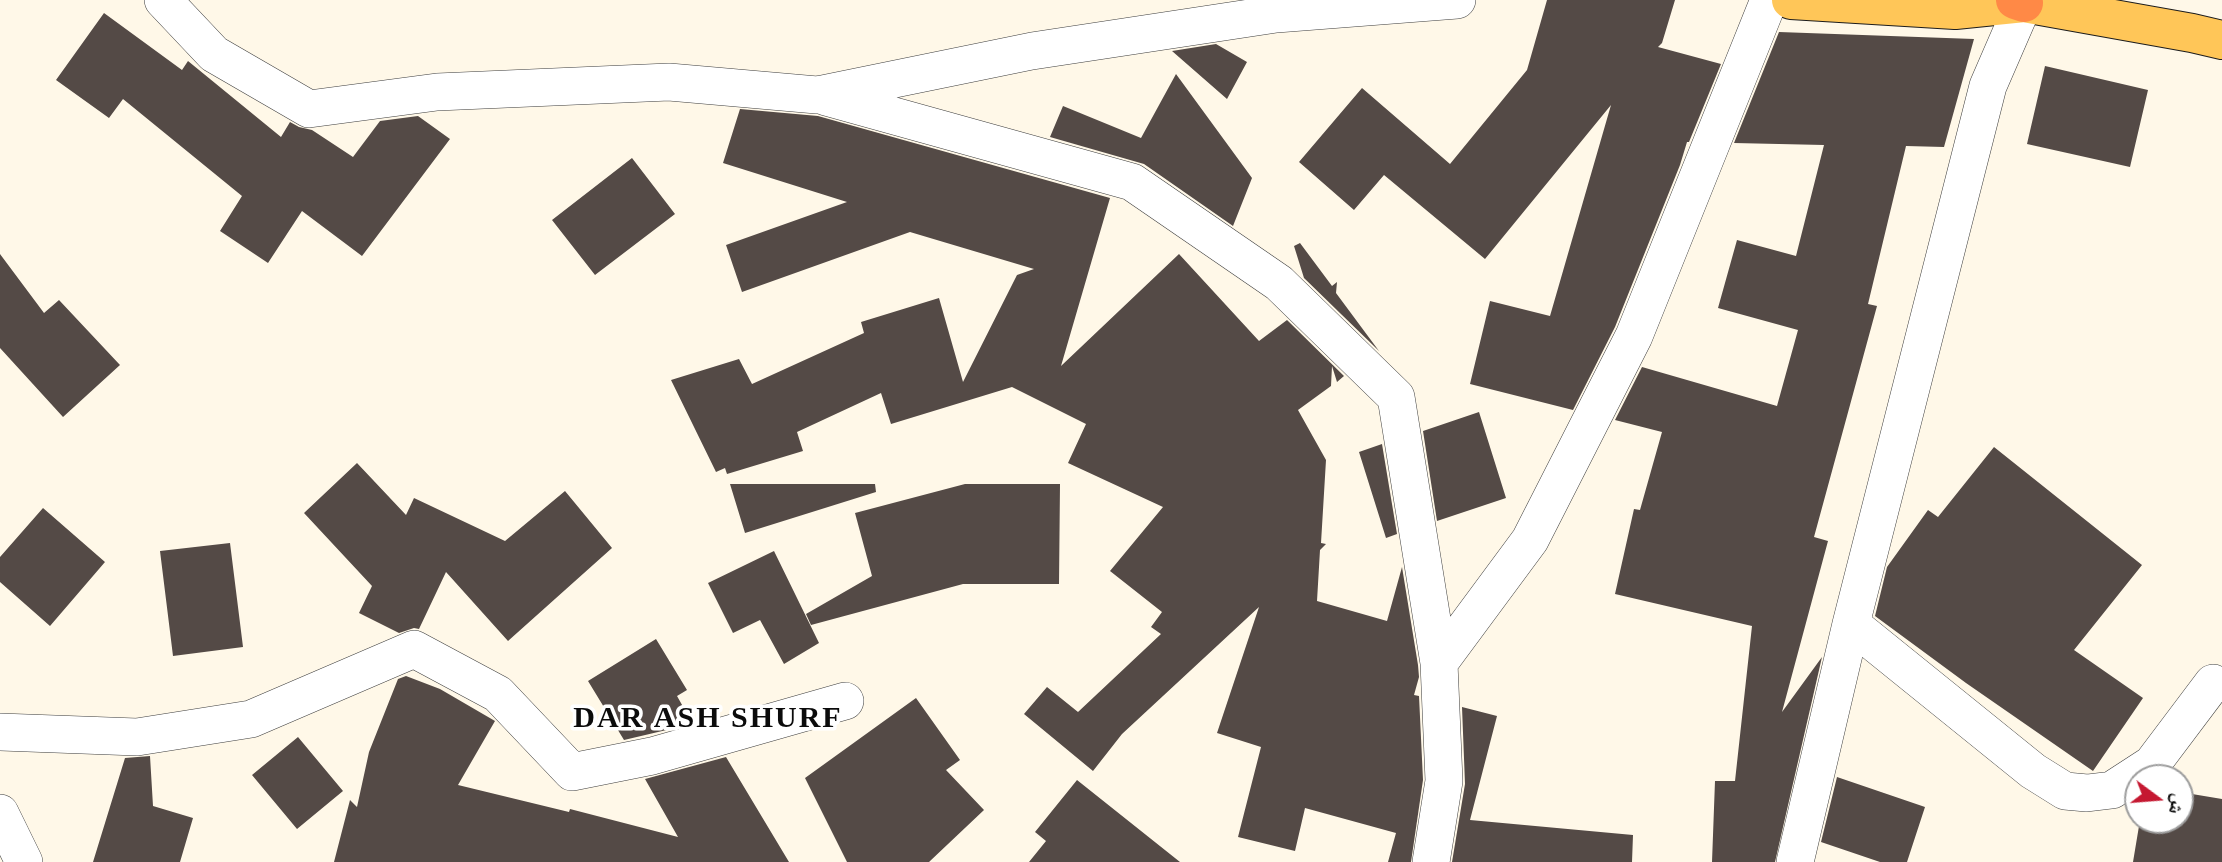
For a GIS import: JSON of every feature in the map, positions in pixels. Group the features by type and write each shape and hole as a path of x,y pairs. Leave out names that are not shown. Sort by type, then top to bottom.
{"main road":[{"path":"1791,0 1955,10 2019,1 2222,40"}],"street":[{"path":"163,0 214,54 309,109 437,92 669,82 817,94 1132,182 1279,283 1396,397 1439,663 1444,781 1431,862"},
{"path":"817,94 1032,51 1276,14 1457,0"},
{"path":"1439,663 1530,540 1634,336 1769,0"},
{"path":"1795,862 1851,624 1988,86 2019,1"},
{"path":"1851,624 2033,771 2065,791 2087,793 2112,790 2152,764 2213,683"},
{"path":"0,732 136,737 251,719 414,649 498,694 572,772 652,756 845,701"},
{"path":"0,813 24,862"}],"building":[{"path":"1547,0 1675,0 1662,43 1658,47 1721,64 1687,142 1615,327 1573,410 1470,384 1490,301 1550,316 1611,105 1485,259 1384,175 1354,210 1299,162 1362,88 1450,164 1527,70"},
{"path":"104,13 182,70 188,61 281,137 290,122 312,130 353,157 380,121 418,116 450,139 362,256 302,211 268,263 220,231 242,196 123,99 109,118 56,80"},
{"path":"1779,32 1974,39 1944,147 1906,146 1868,304 1877,306 1814,537 1828,541 1782,712 1822,657 1775,862 1712,862 1715,781 1735,781 1752,626 1615,594 1634,509 1640,510 1662,432 1615,420 1642,367 1777,406 1798,330 1718,308 1737,240 1796,256 1824,145 1734,143"},
{"path":"1216,44 1247,62 1227,99 1172,51"},
{"path":"2045,66 2148,90 2130,167 2027,144"},
{"path":"1176,74 1252,178 1233,226 1144,164 1050,137 1063,106 1141,138"},
{"path":"740,109 818,116 1110,198 1061,366 1179,254 1259,341 1287,320 1344,376 1337,382 1332,366 1331,386 1298,410 1326,460 1321,543 1326,544 1320,550 1317,601 1387,621 1402,567 1418,665 1419,677 1414,695 1419,696 1423,780 1411,862 1388,862 1396,833 1305,808 1295,851 1238,837 1261,747 1217,733 1259,607 1122,734 1093,771 1024,714 1047,687 1078,712 1161,634 1151,627 1162,612 1110,571 1163,507 1068,463 1086,424 1012,387 891,424 881,393 797,432 803,451 727,474 725,468 716,472 671,380 739,359 752,384 864,333 861,322 939,298 963,382 1017,275 1034,269 910,232 742,292 726,245 847,202 723,163"},
{"path":"632,158 675,214 595,275 552,220"},
{"path":"1300,243 1332,286 1337,282 1336,293 1379,351 1304,278 1294,246"},
{"path":"0,254 44,313 59,300 120,365 63,417 0,348"},
{"path":"1479,412 1506,498 1437,521 1423,431"},
{"path":"1382,444 1397,534 1386,538 1359,452"},
{"path":"1994,447 2142,565 2074,650 2143,698 2093,771 1875,616 1887,567 1928,510 1938,517"},
{"path":"357,463 406,515 414,498 505,541 565,491 612,548 508,641 446,572 419,629 399,633 359,613 372,586 304,513"},
{"path":"730,484 875,484 876,492 745,533"},
{"path":"965,484 1060,484 1059,584 963,584 811,625 806,614 872,576 855,513"},
{"path":"43,508 105,562 50,626 0,582 0,557"},
{"path":"230,543 243,647 173,656 160,551"},
{"path":"774,551 819,643 784,664 760,620 733,633 708,583"},
{"path":"656,639 687,690 677,696 690,719 675,728 624,740 588,681"},
{"path":"406,676 440,689 495,721 458,785 569,812 570,809 678,837 645,779 726,757 789,862 334,862 350,800 357,807 369,752 398,679"},
{"path":"916,698 960,760 946,770 984,810 929,862 847,862 805,778"},
{"path":"1462,707 1497,716 1470,820 1633,835 1632,862 1452,862 1465,784"},
{"path":"298,737 343,791 297,829 252,775"},
{"path":"150,756 153,806 193,818 180,862 93,862 125,758"},
{"path":"1837,777 1925,807 1907,862 1880,862 1821,842"},
{"path":"1077,780 1180,862 1029,862 1046,841 1035,832"},
{"path":"2194,794 2222,799 2222,862 2133,862 2138,834 2194,834"}],"district":[{"name":"DAR ASH SHURF","path":"708,719"}]}
